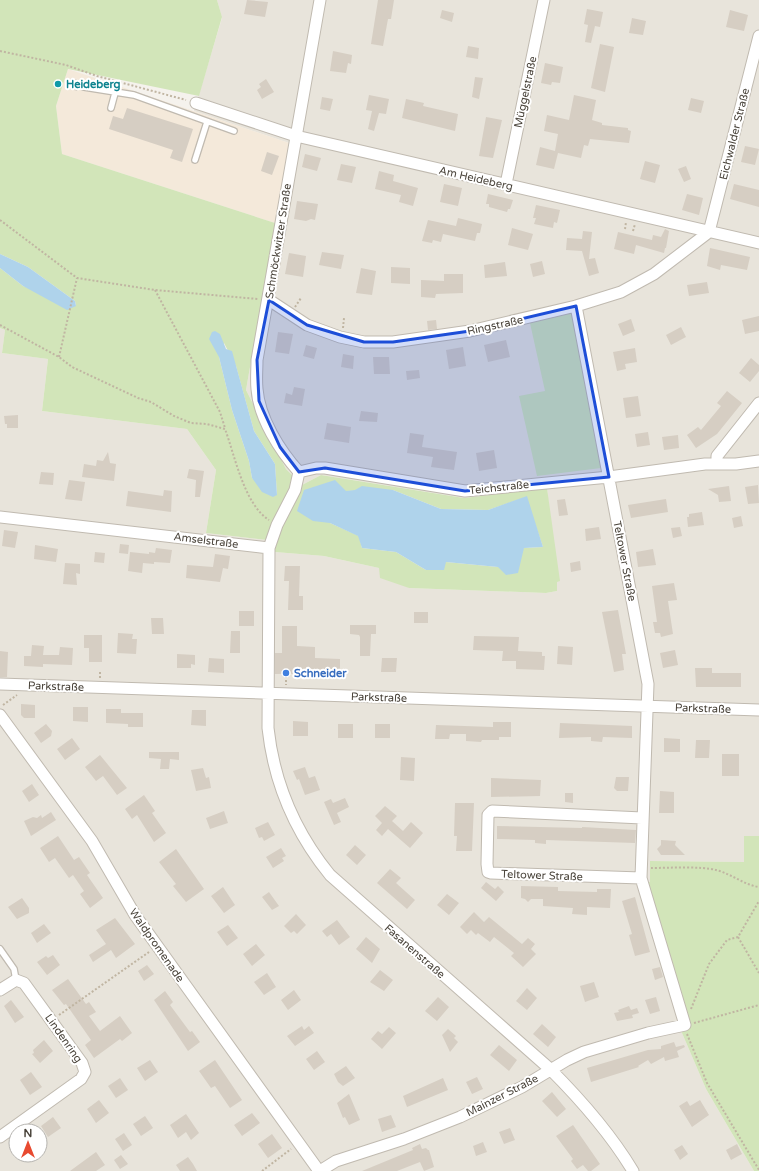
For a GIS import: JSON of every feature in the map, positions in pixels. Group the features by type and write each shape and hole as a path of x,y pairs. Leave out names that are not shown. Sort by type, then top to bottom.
{"street":[{"name":"Schmöckwitzer Straße","path":"299,472 290,462 280,446 259,401 256,388 257,360 269,300 320,0"},
{"name":"Müggelstraße","path":"506,184 544,0"},
{"name":"Eichwalder Straße","path":"709,232 759,36"},
{"name":"Am Heideberg","path":"196,104 296,136 759,243"},
{"name":"Ringstraße","path":"269,300 307,325 340,337 364,342 393,342 470,331 576,306 621,292 666,266 709,232"},
{"name":"Teltower Straße","path":"576,306 648,684 641,878 685,1022"},
{"path":"717,463 717,456 759,403"},
{"name":"Teichstraße","path":"299,472 316,468 326,468 466,491 609,477 717,463 736,464 759,461"},
{"path":"268,693 268,548 276,525 295,490 299,472"},
{"name":"Amselstraße","path":"0,517 268,548"},
{"name":"Parkstraße","path":"0,684 759,710"},
{"name":"Fasanenstraße","path":"268,693 270,740 279,785 298,829 317,860 341,886 550,1069 575,1094 609,1135 633,1171"},
{"name":"Waldpromenade","path":"0,714 90,840 132,910 157,946 320,1171"},
{"name":"Teltower Straße","path":"641,878 492,873 488,872 487,864 488,815 492,812 642,818"},
{"path":"0,990 16,980"},
{"name":"Lindenring","path":"0,1137 81,1079 85,1072 82,1062 52,1020 24,983 16,980"},
{"name":"Mainzer Straße","path":"320,1171 336,1162 460,1117 518,1089 550,1069 584,1052 685,1022"}],"lane":[{"path":"84,87 134,96 234,131"},
{"path":"111,108 115,93"},
{"path":"195,160 207,122"},
{"name":"Lindenring","path":"0,949 14,969 16,980"}],"path":[{"path":"0,51 35,60 66,65 97,76 170,94 196,104"},
{"path":"0,220 77,278 156,290 269,300"},
{"path":"59,357 77,278"},
{"path":"156,290 217,405 244,487 251,501 261,514 276,525"},
{"path":"293,309 301,298"},
{"path":"0,325 59,357 72,367 138,398 151,402 174,416 191,423 207,424 225,429"},
{"path":"100,670 100,679"},
{"path":"0,707 18,694"},
{"path":"650,868 716,870 739,879 749,886 759,887"},
{"path":"759,901 738,937 727,940 709,964 701,988 685,1022 688,1038 707,1083 759,1170"},
{"path":"738,937 759,972"},
{"path":"52,1020 157,946"},
{"path":"685,1022 759,1005"},
{"path":"262,1171 299,1144"}],"highlighted area":[{"path":"269,300 307,325 364,342 393,342 470,331 576,306 609,477 465,491 325,468 299,472 280,447 259,401 257,360"}],"shaded area":[{"path":"217,0 759,0 759,836 744,836 744,862 650,861 650,882 638,883 682,1033 706,1089 754,1171 0,1171 0,328 5,330 2,353 48,359 42,411 187,429 216,470 206,533 275,541 275,552 324,556 379,568 409,588 546,593 557,591 547,488 464,498 321,475 302,485 286,469 246,390 289,143 194,111 222,18"},
{"path":"68,69 289,143 275,223 62,154 56,106"}],"green space":[{"path":"0,0 217,0 222,17 199,96 68,69 56,106 62,154 275,223 246,390 286,469 302,485 321,475 464,498 547,488 560,581 557,582 557,591 546,593 409,588 380,578 379,568 324,556 275,552 275,541 206,533 216,470 187,429 42,411 48,359 2,353 5,330 0,328 0,268 23,286 76,306 75,301 28,267 0,254","holes":["224,343 236,366 254,431 275,464 277,495 252,478 249,461 232,410 219,357","393,490 441,509 488,510 526,497 543,547 524,548 498,567 446,562 426,570 396,552 362,548 359,536 330,523 346,491"]},
{"path":"572,313 601,468 537,476 519,396 545,391 530,323"},
{"path":"744,836 759,836 759,1171 754,1171 706,1089 682,1033 638,883 650,882 650,861 744,862"}],"water":[{"path":"0,254 28,267 75,301 76,306 67,310 23,286 0,268"},
{"path":"215,331 220,334 226,349 232,351 254,431 275,464 277,495 273,497 262,492 252,478 249,461 232,410 219,357 209,339 212,332"},
{"path":"335,480 346,491 355,490 362,486 393,490 441,509 488,510 527,496 543,547 524,548 518,573 506,575 498,567 446,562 444,570 426,570 396,552 362,548 358,536 330,523 313,521 297,511 304,490"}],"building":[{"path":"247,0 268,2 265,17 244,14"},
{"path":"378,0 394,0 391,19 388,19 383,46 371,44"},
{"path":"587,9 603,12 600,27 595,26 591,43 585,42 588,25 584,24"},
{"path":"442,10 454,13 452,22 440,18"},
{"path":"730,10 748,15 744,31 726,27"},
{"path":"632,18 646,21 643,35 629,33"},
{"path":"600,44 614,47 605,92 591,88"},
{"path":"468,46 479,48 478,59 466,57"},
{"path":"333,51 352,55 351,64 348,63 346,73 330,71"},
{"path":"545,63 563,67 560,83 552,82 551,85 541,83"},
{"path":"475,77 483,78 479,99 472,97"},
{"path":"71,78 81,81 77,91 68,88"},
{"path":"266,79 274,92 262,99 257,90 261,87 259,84"},
{"path":"369,95 389,99 386,114 379,113 374,131 368,129 372,111 366,110"},
{"path":"574,95 596,100 592,120 602,123 602,125 628,128 628,130 631,131 629,143 590,139 588,146 584,145 581,158 558,153 554,169 536,165 540,147 555,151 558,134 544,131 547,115 569,120"},
{"path":"322,97 333,99 330,111 320,109"},
{"path":"691,98 704,101 701,113 688,110"},
{"path":"406,99 424,103 423,106 458,114 455,131 402,118"},
{"path":"127,108 193,129 182,162 170,158 173,150 109,129 113,116 123,119"},
{"path":"486,117 502,120 493,158 479,156"},
{"path":"745,146 759,149 755,165 741,162"},
{"path":"267,152 279,156 272,175 261,171"},
{"path":"305,154 321,158 317,171 302,167"},
{"path":"645,161 660,165 655,183 640,179"},
{"path":"341,164 356,167 352,183 337,180"},
{"path":"686,166 691,179 684,182 678,169"},
{"path":"379,171 394,175 393,181 418,188 413,206 399,202 401,195 375,189"},
{"path":"444,184 462,188 458,206 440,202"},
{"path":"734,184 759,190 759,207 730,199"},
{"path":"488,194 513,200 510,209 508,209 507,212 489,207 489,204 486,204"},
{"path":"687,194 703,198 699,215 682,210"},
{"path":"297,201 318,204 315,220 311,219 306,221 294,219"},
{"path":"536,205 560,210 557,223 554,222 553,228 534,224 536,218 533,218"},
{"path":"458,218 482,224 480,233 477,233 475,241 443,234 441,242 433,240 432,243 422,241 428,220 456,226"},
{"path":"512,228 533,234 528,250 508,245"},
{"path":"665,229 669,231 664,253 636,245 634,254 614,249 618,232 652,240 653,235 661,237"},
{"path":"583,231 592,232 589,259 595,258 599,273 589,276 582,251 566,250 567,238 582,239"},
{"path":"710,248 750,257 747,270 721,265 720,270 707,266"},
{"path":"322,252 344,255 341,269 319,265"},
{"path":"289,253 306,256 303,277 285,274"},
{"path":"542,261 545,274 533,277 530,264"},
{"path":"505,262 507,276 485,278 484,265"},
{"path":"391,267 410,268 410,284 391,283"},
{"path":"361,268 376,271 372,295 356,293"},
{"path":"444,274 463,274 463,293 436,294 435,298 421,297 421,280 444,281"},
{"path":"707,282 709,293 689,296 687,285"},
{"path":"759,316 759,331 745,334 742,320"},
{"path":"631,319 635,331 623,336 618,324"},
{"path":"436,320 437,329 428,330 427,321"},
{"path":"681,327 686,337 671,345 666,335"},
{"path":"278,332 293,334 289,354 275,352"},
{"path":"506,340 510,357 488,362 484,345"},
{"path":"306,345 317,348 314,359 303,356"},
{"path":"463,347 466,366 449,369 446,350"},
{"path":"635,348 637,362 625,364 626,369 617,371 613,352"},
{"path":"343,354 354,356 353,369 341,367"},
{"path":"373,357 389,357 390,374 374,374"},
{"path":"751,358 759,365 759,371 750,382 739,373"},
{"path":"419,370 420,378 407,380 406,371"},
{"path":"294,387 305,389 302,406 284,403 286,393 292,395"},
{"path":"727,391 742,403 717,434 696,448 687,435 698,427 701,430 721,406 717,403"},
{"path":"638,396 641,416 626,418 623,398"},
{"path":"361,411 378,413 377,422 359,421"},
{"path":"18,415 18,428 7,428 4,416"},
{"path":"327,423 351,427 349,443 324,439"},
{"path":"648,432 650,445 637,447 635,434"},
{"path":"410,433 424,435 422,447 457,452 454,470 431,467 433,457 407,453"},
{"path":"678,435 679,448 664,450 662,437"},
{"path":"494,450 497,468 479,471 476,453"},
{"path":"108,452 110,463 116,464 114,481 82,477 84,464 96,466 97,460 103,461"},
{"path":"189,469 204,471 200,497 195,497 196,480 187,478"},
{"path":"41,472 54,473 53,485 39,484"},
{"path":"69,480 85,482 82,501 65,499"},
{"path":"758,485 759,503 748,504 745,487"},
{"path":"729,486 731,501 719,502 718,495 708,489"},
{"path":"164,490 172,491 171,512 126,506 128,491 163,496"},
{"path":"565,499 568,515 559,516 557,500"},
{"path":"666,499 668,512 631,518 628,505"},
{"path":"702,512 704,525 688,527 687,517 689,517 689,514"},
{"path":"741,516 743,526 734,528 732,518"},
{"path":"599,527 601,539 586,541 585,529"},
{"path":"680,527 682,536 673,538 671,528"},
{"path":"4,530 18,532 15,548 2,546"},
{"path":"120,544 129,545 128,554 119,553"},
{"path":"35,545 58,549 56,562 34,559"},
{"path":"156,548 172,550 170,563 143,563 142,573 128,571 130,552 149,554 149,552 155,553"},
{"path":"653,549 656,565 638,567 636,552"},
{"path":"95,552 105,553 104,563 94,562"},
{"path":"215,554 230,556 228,569 223,568 220,582 186,578 187,565 213,567"},
{"path":"580,561 581,570 571,572 570,563"},
{"path":"65,563 80,564 80,574 76,573 77,585 63,584"},
{"path":"285,566 300,566 299,596 303,596 303,610 288,610 289,581 284,581"},
{"path":"674,583 677,600 668,601 673,634 661,637 660,633 655,633 653,622 657,622 652,586"},
{"path":"618,610 626,654 622,654 624,670 614,672 602,612"},
{"path":"239,611 254,611 254,626 239,626"},
{"path":"414,612 428,612 428,623 414,623"},
{"path":"151,618 163,618 164,634 152,634"},
{"path":"350,625 376,625 376,634 371,634 370,656 360,656 360,637 359,635 350,634"},
{"path":"282,626 297,626 297,646 315,647 315,658 340,659 340,673 275,674 275,653 282,653"},
{"path":"231,631 240,631 240,653 230,653"},
{"path":"118,633 133,634 132,639 137,639 136,654 117,653"},
{"path":"84,635 102,635 102,662 89,662 89,648 84,648"},
{"path":"474,636 519,637 518,651 542,652 542,656 545,656 544,670 516,669 516,661 502,661 503,651 473,650"},
{"path":"32,645 44,646 43,655 59,655 60,647 73,648 72,665 43,664 43,667 24,666 24,656 31,656"},
{"path":"558,646 573,647 572,665 557,664"},
{"path":"675,650 678,665 663,668 660,653"},
{"path":"0,651 8,652 7,677 0,677"},
{"path":"177,654 195,655 195,665 191,664 191,668 177,668"},
{"path":"209,658 224,659 224,673 208,672"},
{"path":"382,658 397,658 396,672 381,672"},
{"path":"695,668 712,668 712,673 741,673 741,687 696,687"},
{"path":"21,704 35,705 35,718 24,718 21,715"},
{"path":"73,707 88,707 88,722 73,721"},
{"path":"106,709 121,709 121,713 143,713 143,727 128,727 128,724 106,723"},
{"path":"192,710 206,710 206,726 191,725"},
{"path":"293,721 308,722 308,736 293,736"},
{"path":"493,722 511,722 511,737 499,737 499,740 482,740 481,742 466,741 466,734 450,734 449,739 435,739 436,725 493,727"},
{"path":"560,723 632,726 632,738 603,737 602,742 591,741 591,737 559,738"},
{"path":"46,724 52,731 51,736 41,743 34,733"},
{"path":"338,724 353,724 353,738 338,738"},
{"path":"375,724 390,724 390,738 375,738"},
{"path":"72,738 80,749 65,760 57,749"},
{"path":"664,738 680,739 680,752 664,752"},
{"path":"696,740 710,740 709,758 695,758"},
{"path":"149,752 179,752 179,760 170,759 169,769 160,769 161,759 149,758"},
{"path":"722,754 739,754 739,776 722,776"},
{"path":"100,755 127,788 117,795 103,776 96,781 85,767"},
{"path":"401,757 415,758 414,781 400,780"},
{"path":"305,767 309,778 315,776 320,790 305,795 299,779 297,780 293,771"},
{"path":"203,768 206,778 209,777 211,788 196,791 191,770"},
{"path":"616,777 629,777 628,791 617,791 614,788"},
{"path":"491,778 541,780 540,796 491,797"},
{"path":"32,784 39,795 29,802 22,791"},
{"path":"660,791 674,792 674,813 659,813"},
{"path":"565,793 573,793 573,803 565,802"},
{"path":"144,795 155,811 152,813 166,833 154,842 137,815 132,819 125,809"},
{"path":"345,798 349,807 337,813 341,822 334,825 324,802 331,799 333,803"},
{"path":"455,803 474,803 472,851 456,851 457,836 454,836"},
{"path":"385,806 397,816 392,821 403,831 411,822 423,833 410,848 388,829 382,836 376,830 382,823 375,816"},
{"path":"224,811 228,823 210,829 206,818"},
{"path":"51,812 56,820 31,836 24,821 33,817 37,818 41,815 42,818"},
{"path":"268,822 275,835 264,841 262,837 259,838 255,828"},
{"path":"497,826 582,827 636,830 635,843 546,840 546,844 535,843 535,840 497,839"},
{"path":"58,836 74,860 79,857 90,873 87,875 103,898 90,908 80,894 84,891 73,875 69,878 55,858 49,862 40,848"},
{"path":"661,840 676,841 675,845 685,855 661,855 657,849 661,845"},
{"path":"355,845 366,855 357,865 346,855"},
{"path":"281,848 286,856 282,858 284,861 273,868 266,857"},
{"path":"176,849 204,889 186,902 173,886 176,884 159,862"},
{"path":"390,869 401,878 396,883 415,900 407,909 377,883"},
{"path":"486,882 495,889 498,886 504,892 496,901 481,888"},
{"path":"521,886 558,887 558,891 597,892 597,889 611,889 610,908 587,907 587,915 572,914 573,908 543,906 543,899 531,899 528,902 521,898"},
{"path":"223,887 235,905 224,913 211,896"},
{"path":"269,892 279,906 272,910 262,897"},
{"path":"447,894 459,903 449,915 437,905"},
{"path":"635,897 650,952 635,956 629,935 632,934 622,901"},
{"path":"22,898 29,908 29,913 17,919 8,907"},
{"path":"474,912 484,922 489,917 522,944 528,938 535,944 531,949 536,954 523,967 511,956 514,953 494,937 490,942 478,933 476,935 471,930 467,934 460,927"},
{"path":"296,914 306,925 297,934 294,931 291,933 284,926"},
{"path":"115,918 135,944 116,958 111,950 93,962 89,955 106,944 96,930"},
{"path":"337,920 350,937 339,945 331,934 327,937 322,931"},
{"path":"44,924 51,933 37,943 31,933"},
{"path":"228,925 238,938 227,946 217,932"},
{"path":"366,937 380,949 372,963 356,949"},
{"path":"256,944 265,955 252,966 243,954"},
{"path":"53,955 60,965 47,975 37,962 46,956 48,958"},
{"path":"147,965 154,974 144,981 138,971"},
{"path":"660,967 663,977 655,980 652,969"},
{"path":"380,970 393,980 384,991 370,982"},
{"path":"267,973 276,987 264,995 254,982"},
{"path":"68,979 86,1004 89,1002 96,1012 89,1016 100,1031 120,1016 132,1033 122,1041 120,1039 94,1058 85,1045 91,1040 66,1004 64,1005 52,990"},
{"path":"594,982 599,997 585,1002 580,986"},
{"path":"527,988 537,998 527,1010 516,1001"},
{"path":"294,990 301,1000 288,1010 281,1000"},
{"path":"165,991 173,1002 170,1005 190,1032 192,1031 200,1042 188,1051 154,1000"},
{"path":"438,997 449,1007 437,1021 425,1011"},
{"path":"656,997 660,1011 650,1014 645,1000"},
{"path":"11,1000 24,1017 15,1023 4,1006"},
{"path":"629,1006 631,1010 637,1008 639,1013 632,1015 633,1018 617,1021 614,1013 619,1012 618,1010"},
{"path":"542,1024 556,1037 548,1047 533,1034"},
{"path":"302,1026 304,1030 309,1026 314,1033 295,1046 287,1036"},
{"path":"389,1027 396,1033 382,1049 371,1039 378,1031 382,1034"},
{"path":"448,1029 456,1036 454,1038 458,1042 450,1052 442,1035"},
{"path":"44,1040 53,1051 40,1063 32,1054 34,1053 33,1050"},
{"path":"674,1042 676,1047 684,1045 685,1047 677,1051 679,1057 665,1061 664,1057 651,1064 648,1060 638,1066 639,1067 591,1082 587,1068 648,1050 661,1049 661,1046"},
{"path":"499,1045 517,1060 509,1071 490,1055"},
{"path":"317,1051 325,1062 314,1070 306,1059"},
{"path":"150,1060 158,1072 145,1081 137,1068"},
{"path":"215,1060 242,1100 230,1108 215,1086 211,1088 199,1071"},
{"path":"346,1066 355,1078 343,1086 338,1082 334,1074"},
{"path":"31,1072 42,1087 30,1095 20,1080"},
{"path":"477,1077 483,1089 472,1094 466,1082"},
{"path":"120,1078 128,1090 116,1098 108,1086"},
{"path":"443,1078 448,1090 407,1107 403,1096"},
{"path":"552,1092 566,1109 557,1117 542,1101"},
{"path":"349,1094 360,1120 349,1125 345,1117 343,1118 337,1103"},
{"path":"99,1100 109,1113 96,1123 87,1109"},
{"path":"700,1100 709,1115 692,1127 679,1106 687,1101 690,1106"},
{"path":"252,1113 260,1123 242,1136 234,1125"},
{"path":"186,1114 199,1133 191,1140 186,1132 178,1138 170,1125"},
{"path":"391,1115 396,1127 382,1132 378,1119"},
{"path":"145,1116 153,1128 141,1136 133,1124"},
{"path":"53,1117 61,1128 48,1137 48,1123 45,1123"},
{"path":"573,1125 600,1164 591,1171 588,1171 583,1165 577,1169 571,1161 573,1159 556,1136"},
{"path":"510,1128 515,1140 504,1144 499,1132"},
{"path":"124,1133 132,1145 123,1151 115,1139"},
{"path":"272,1134 282,1148 268,1158 258,1144"},
{"path":"483,1142 487,1152 476,1156 473,1146"},
{"path":"420,1144 422,1149 426,1148 429,1150 434,1167 424,1171 420,1162 397,1171 362,1171 413,1150 412,1148"},
{"path":"737,1144 742,1154 731,1160 726,1150"},
{"path":"682,1145 688,1154 680,1160 674,1150"},
{"path":"96,1152 105,1165 96,1171 70,1171"},
{"path":"121,1155 128,1164 120,1169 114,1160"},
{"path":"188,1157 197,1171 180,1171 176,1165"}],"place":[{"name":"Heideberg","path":"58,84"},
{"name":"Schneider","path":"286,673"}]}
